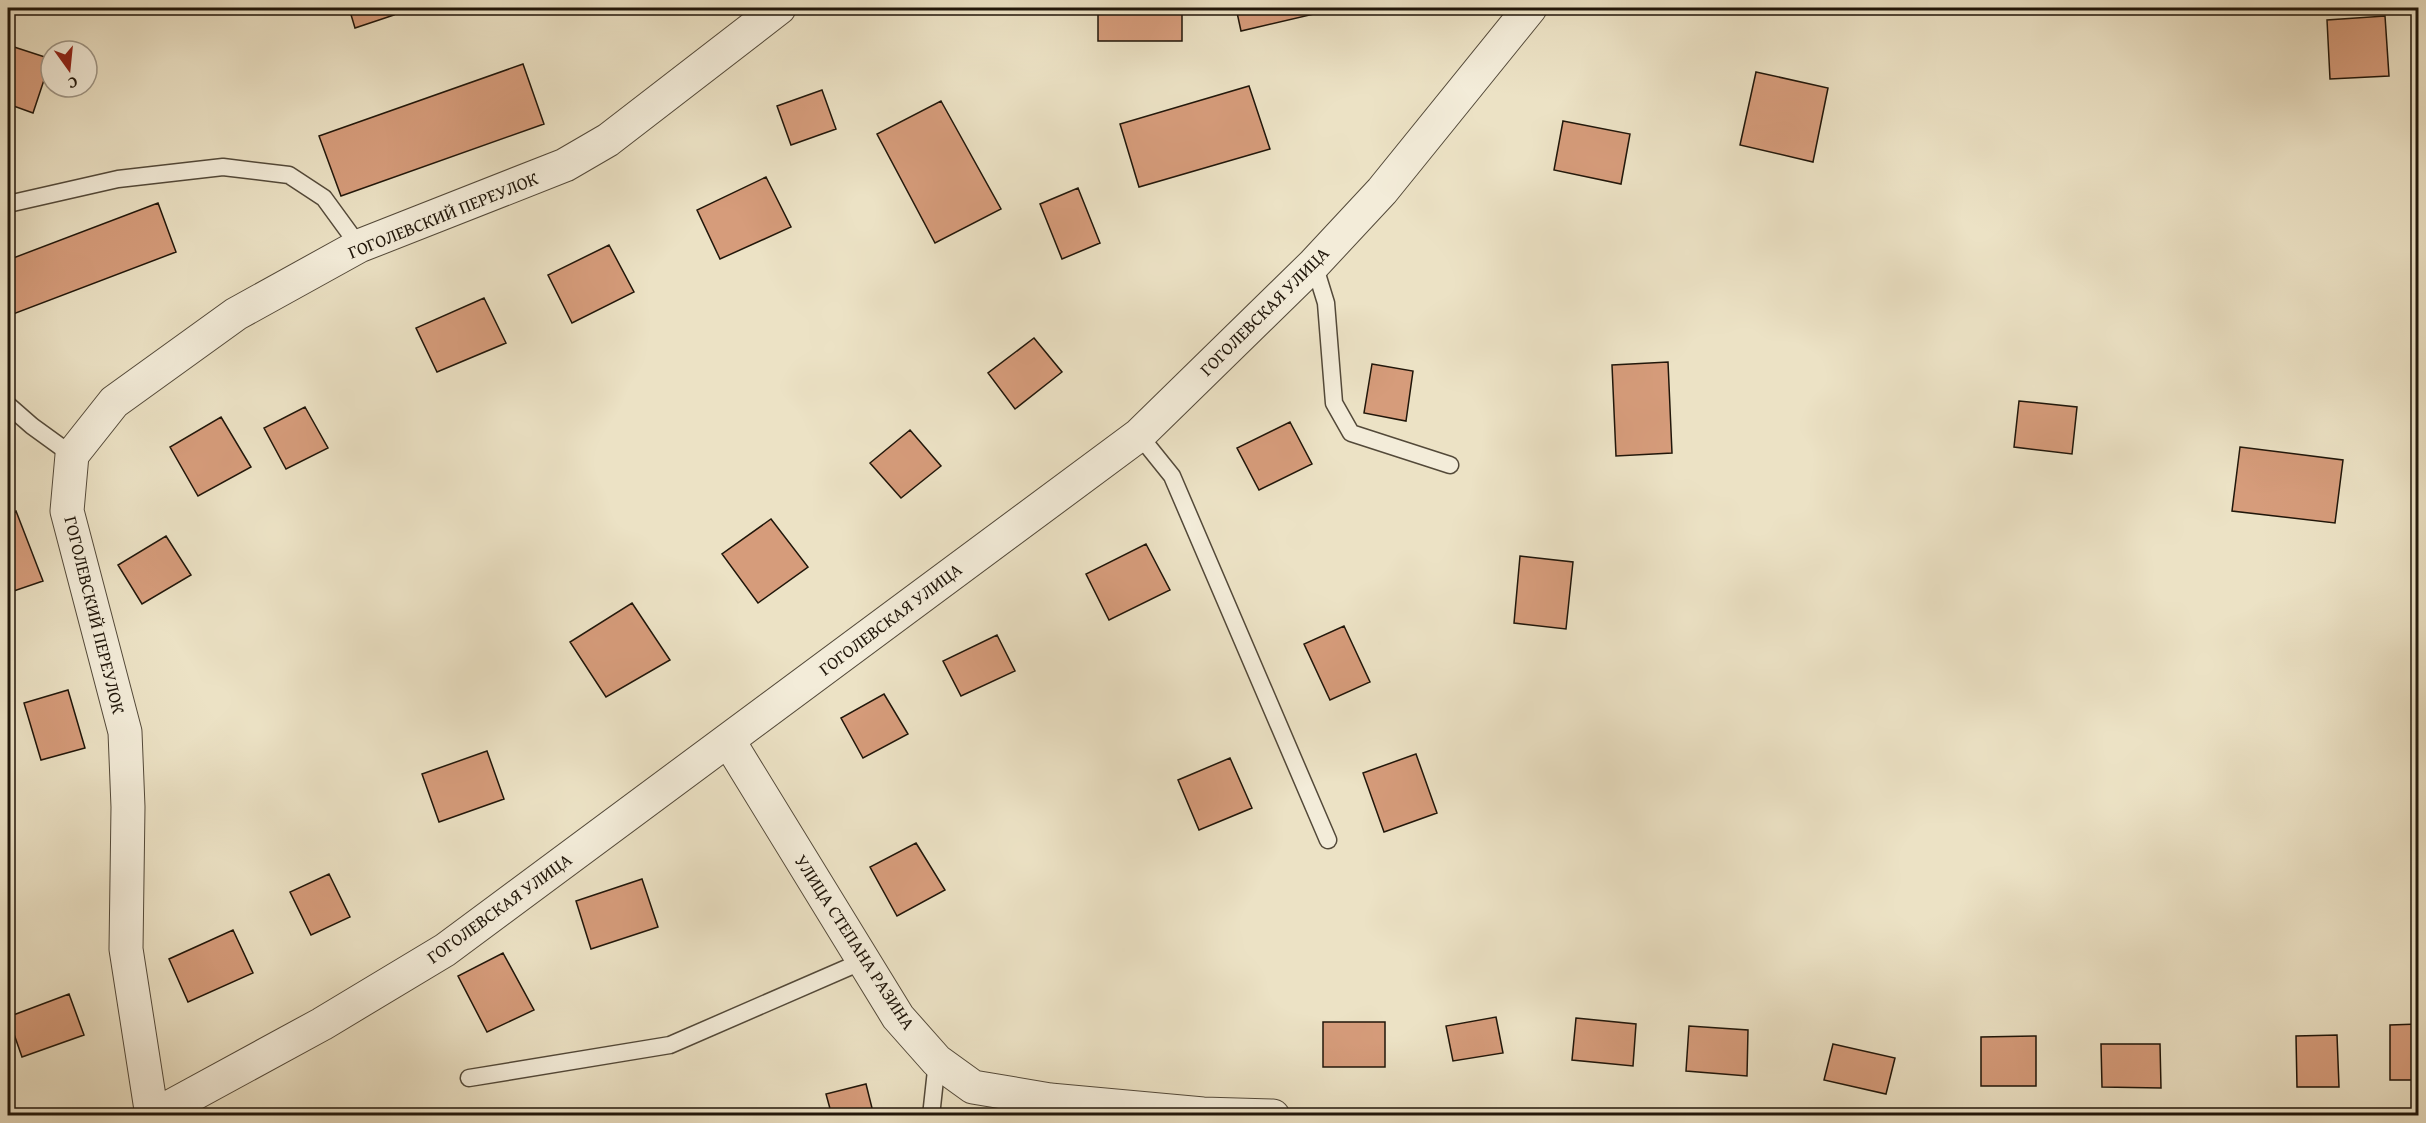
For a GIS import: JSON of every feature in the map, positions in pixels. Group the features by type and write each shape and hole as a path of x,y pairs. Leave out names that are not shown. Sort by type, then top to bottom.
{"street":[{"name":"ГОГОЛЕВСКИЙ ПЕРЕУЛОК","path":"153,1116 126,949 128,807 125,732 67,511 72,455 114,402 237,314 359,246 565,165 608,140 779,8"},
{"name":"ГОГОЛЕВСКАЯ УЛИЦА","path":"153,1116 322,1024 445,950 1139,435 1314,264 1382,191 1530,8"},
{"name":"УЛИЦА СТЕПАНА РАЗИНА","path":"728,740 898,1017 937,1061 973,1087 1050,1100 1203,1114 1273,1116"}],"lane":[{"path":"8,204 118,179 223,167 289,176 324,198 359,246"},
{"path":"1314,264 1326,303 1334,403 1351,433 1450,465"},
{"path":"8,405 72,455"},
{"path":"1139,435 1172,476 1328,840"},
{"path":"469,1078 670,1045 863,961"},
{"path":"931,1116 937,1061"}],"building":[{"path":"349,8 392,8 394,15 355,28"},
{"path":"1098,8 1182,8 1182,41 1098,41"},
{"path":"1236,8 1312,8 1314,14 1241,31"},
{"path":"2385,16 2389,76 2330,79 2327,20"},
{"path":"8,45 39,55 39,95 33,113 8,104"},
{"path":"523,64 544,124 341,196 319,136"},
{"path":"1756,72 1828,88 1813,162 1740,145"},
{"path":"1249,86 1270,149 1139,187 1120,124"},
{"path":"822,90 836,129 791,145 777,106"},
{"path":"941,101 1001,209 935,243 877,134"},
{"path":"1563,121 1630,134 1621,184 1554,170"},
{"path":"766,177 791,227 720,259 697,210"},
{"path":"1078,188 1100,243 1062,259 1040,204"},
{"path":"158,203 176,252 8,316 8,260"},
{"path":"609,245 634,292 572,323 548,275"},
{"path":"484,298 506,343 437,372 416,328"},
{"path":"1034,338 1062,372 1015,409 988,373"},
{"path":"1668,362 1672,453 1616,456 1612,365"},
{"path":"1372,364 1413,371 1406,421 1364,413"},
{"path":"2019,401 2077,407 2072,454 2014,447"},
{"path":"305,407 328,448 286,469 264,428"},
{"path":"221,417 251,467 198,496 170,447"},
{"path":"1290,422 1312,464 1259,490 1237,448"},
{"path":"910,430 941,466 901,498 870,463"},
{"path":"2240,447 2343,460 2335,523 2232,511"},
{"path":"16,511 43,581 8,593 8,514"},
{"path":"771,519 808,567 758,603 722,554"},
{"path":"166,536 191,575 142,604 118,565"},
{"path":"1146,544 1170,590 1109,620 1086,574"},
{"path":"1520,556 1573,562 1566,629 1514,623"},
{"path":"632,603 670,660 606,697 570,642"},
{"path":"1344,626 1370,682 1330,700 1304,644"},
{"path":"997,635 1015,671 961,696 943,661"},
{"path":"68,690 85,748 41,760 24,703"},
{"path":"884,694 908,734 863,758 841,718"},
{"path":"487,751 504,799 439,822 422,774"},
{"path":"1416,754 1437,813 1384,832 1363,773"},
{"path":"1230,758 1252,808 1199,830 1178,780"},
{"path":"916,843 945,890 897,916 870,867"},
{"path":"329,874 350,917 311,935 290,892"},
{"path":"642,879 658,927 591,949 576,901"},
{"path":"233,930 253,973 188,1002 169,959"},
{"path":"503,953 534,1010 487,1032 458,976"},
{"path":"69,994 84,1035 22,1057 8,1017"},
{"path":"1496,1017 1503,1053 1453,1061 1446,1026"},
{"path":"1576,1018 1636,1024 1633,1066 1572,1060"},
{"path":"1323,1022 1385,1022 1385,1067 1323,1067"},
{"path":"2418,1024 2418,1080 2390,1080 2390,1025"},
{"path":"1689,1026 1748,1030 1747,1076 1686,1071"},
{"path":"2337,1035 2339,1087 2297,1087 2296,1036"},
{"path":"2036,1036 2036,1086 1981,1086 1981,1037"},
{"path":"1833,1044 1895,1058 1886,1094 1824,1080"},
{"path":"2101,1044 2160,1044 2161,1088 2102,1087"},
{"path":"866,1084 874,1116 832,1116 826,1094"}]}
